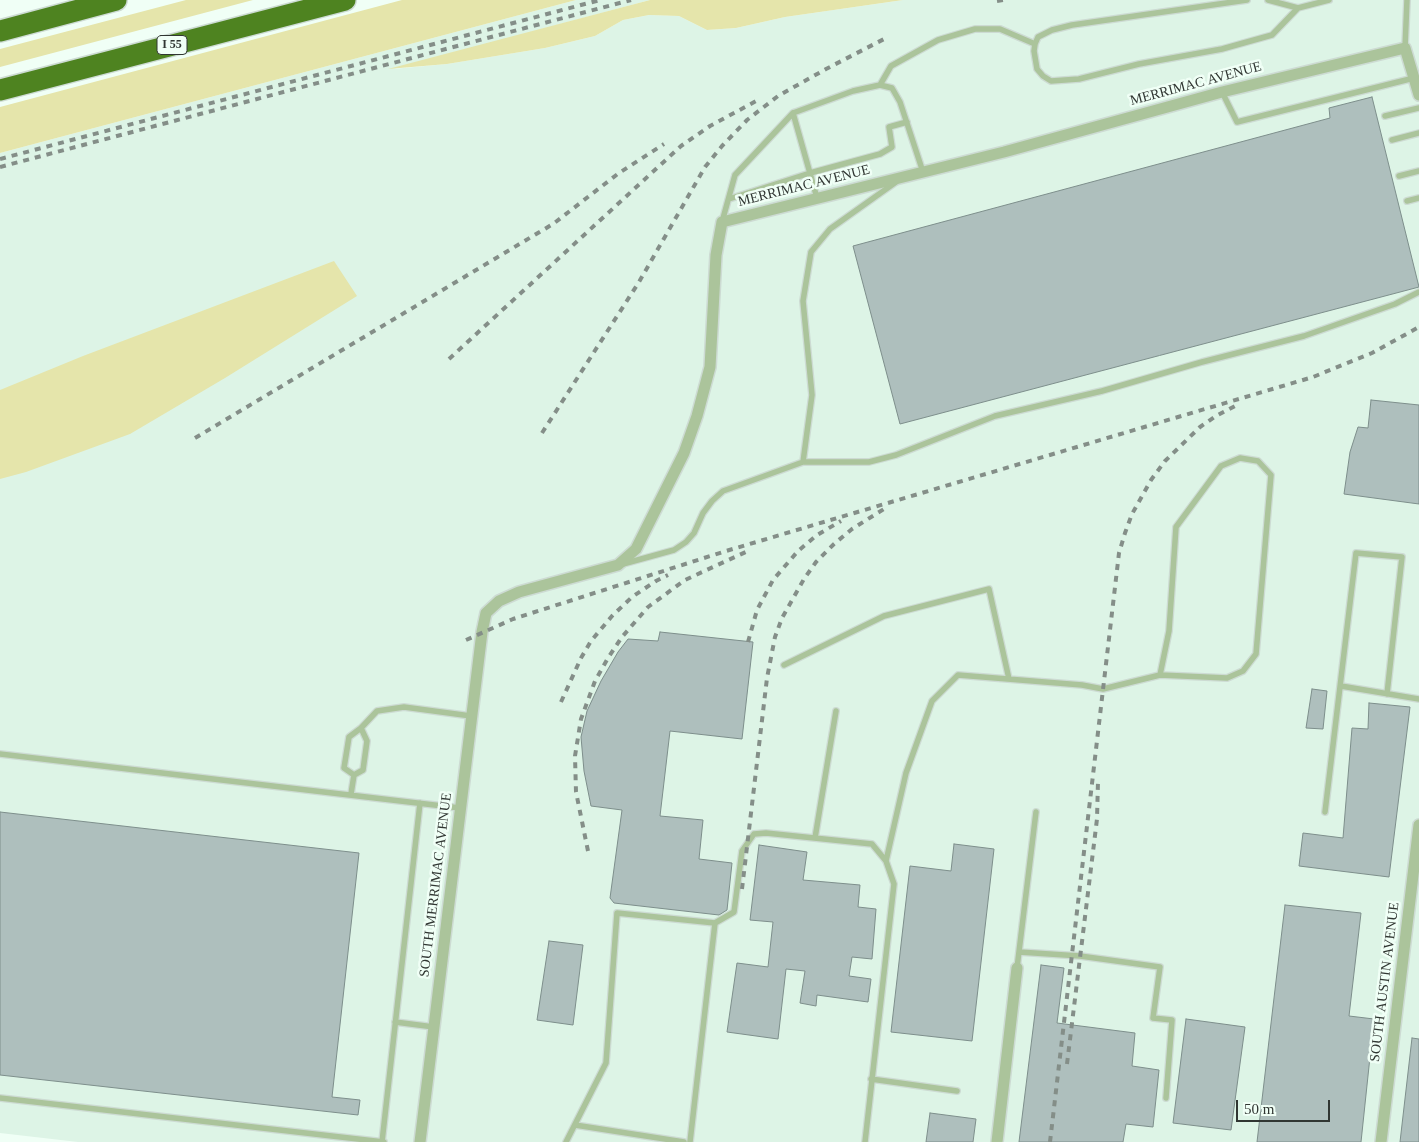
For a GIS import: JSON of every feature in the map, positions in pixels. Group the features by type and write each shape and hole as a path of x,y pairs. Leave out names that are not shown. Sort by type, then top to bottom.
{"highway":[{"path":"0,31 116,0"},
{"name":"I 55","path":"0,90 345,0"}],"street":[{"path":"1406,48 1419,95"},
{"name":"MERRIMAC AVENUE","path":"722,222 1004,152 1222,92 1406,48"},
{"path":"618,565 636,549 684,453 697,416 710,367 716,255 722,222"},
{"name":"SOUTH MERRIMAC AVENUE","path":"420,1142 460,808 486,613 499,601 519,592 618,565"},
{"name":"SOUTH AUSTIN AVENUE","path":"1381,1142 1417,862 1419,825"},
{"path":"997,1142 1017,968"}],"lane":[{"path":"1247,0 1072,25 1052,30 1038,37 1035,44 1034,51 1037,68 1043,76 1051,81 1079,79 1139,64 1222,49 1272,35 1298,8"},
{"path":"1268,0 1298,8 1329,0"},
{"path":"1406,48 1407,0"},
{"path":"880,85 892,66 938,40 975,30 1000,29 1035,44"},
{"path":"1222,92 1237,122 1414,78"},
{"path":"722,222 735,175 793,113 853,91 880,85 892,88 900,102 923,172"},
{"path":"1385,116 1419,108"},
{"path":"793,113 817,198"},
{"path":"729,199 810,173 880,154 892,147 889,126 907,122"},
{"path":"1392,140 1419,132"},
{"path":"1399,176 1419,172"},
{"path":"803,462 812,395 803,301 811,252 835,225 905,176"},
{"path":"1407,201 1419,198"},
{"path":"618,565 674,550 686,542 694,533 703,513 723,491 803,462 869,462 896,455 996,416 1102,391 1202,362 1304,336 1395,304 1419,292"},
{"path":"886,861 906,773 932,701 958,674 1082,685 1103,689 1160,675 1227,678 1243,671 1256,654 1271,475 1258,461 1240,458 1222,466 1176,527 1169,631 1160,675"},
{"path":"1325,812 1356,553 1402,557 1387,694"},
{"path":"784,665 884,616 989,589 1009,679"},
{"path":"1341,686 1419,699"},
{"path":"354,775 344,768 349,737 361,728 377,711 404,707 472,716"},
{"path":"815,838 836,711"},
{"path":"354,775 363,770 368,741 361,728"},
{"path":"0,754 460,808"},
{"path":"351,794 354,775"},
{"path":"0,1098 383,1142 420,803"},
{"path":"1017,968 1036,812"},
{"path":"566,1142 606,1062 617,913 715,923 734,912 742,851 754,834 766,833 872,844 886,861 894,884 865,1142"},
{"path":"690,1142 715,923"},
{"path":"1019,952 1080,956 1160,967 1153,1018 1172,1020 1166,1098"},
{"path":"395,1022 434,1027"},
{"path":"871,1079 957,1091"},
{"path":"575,1125 684,1142"}],"shaded area":[{"path":"576,0 650,0 393,69 447,64 545,48 595,36 623,20 649,15 679,16 707,30 736,28 785,17 903,0 1419,0 1419,1142 78,1142 0,1133 0,153"}],"green space":[{"path":"186,0 253,0 0,67 0,49"},
{"path":"402,0 576,0 0,153 0,107"},
{"path":"650,0 903,0 785,17 736,28 707,30 679,16 649,15 623,20 595,36 545,48 447,64 388,69"},
{"path":"334,261 357,296 130,434 26,472 0,479 0,390 83,356"}],"building":[{"path":"1372,97 1419,287 900,424 853,246 1330,118 1329,108"},
{"path":"1371,400 1419,405 1419,504 1344,494 1350,452 1358,427 1368,428"},
{"path":"660,632 753,642 742,739 670,731 660,816 703,820 699,859 732,863 727,910 719,915 614,903 610,898 622,810 591,806 584,771 581,737 587,711 601,681 618,652 628,639 658,641"},
{"path":"1312,689 1327,691 1323,729 1306,728"},
{"path":"1369,703 1410,707 1389,877 1299,866 1303,833 1343,838 1352,728 1368,729"},
{"path":"0,812 359,853 332,1097 360,1100 358,1115 0,1075"},
{"path":"954,844 994,849 972,1041 891,1032 910,866 951,871"},
{"path":"759,845 807,852 803,880 860,885 858,907 876,909 872,959 852,957 849,976 871,979 868,1002 817,995 816,1006 800,1003 805,971 786,969 778,1039 727,1032 737,963 768,967 773,922 750,920"},
{"path":"1285,905 1361,913 1349,1016 1374,1019 1361,1142 1257,1142"},
{"path":"549,941 583,945 573,1025 537,1020"},
{"path":"1041,965 1064,968 1057,1023 1135,1033 1132,1066 1159,1070 1153,1127 1126,1124 1123,1142 1019,1142"},
{"path":"1186,1019 1245,1027 1231,1130 1173,1123"},
{"path":"1412,1038 1419,1039 1419,1142 1400,1142"},
{"path":"930,1113 976,1119 973,1142 926,1142"}],"railway":[{"path":"0,159 600,0"},
{"path":"0,167 631,0"},
{"path":"997,1 1003,0"},
{"path":"542,433 639,282 705,167 722,146 747,120 778,96 888,37"},
{"path":"449,359 681,146 710,126 758,100"},
{"path":"195,438 553,224 619,173 664,144"},
{"path":"466,640 513,619 726,551 1313,377 1372,353 1419,327"},
{"path":"1050,1142 1119,553 1132,514 1151,480 1165,461 1200,427 1235,406"},
{"path":"742,889 767,678 775,637 782,618 816,562 852,529 884,509"},
{"path":"748,642 757,610 773,580 798,551 817,535 841,521"},
{"path":"588,851 576,792 575,756 581,719 595,681 622,637 648,607 685,580 750,550"},
{"path":"561,702 591,641 612,616 632,597 668,575"},
{"path":"1067,1064 1097,819 1098,781"}]}
